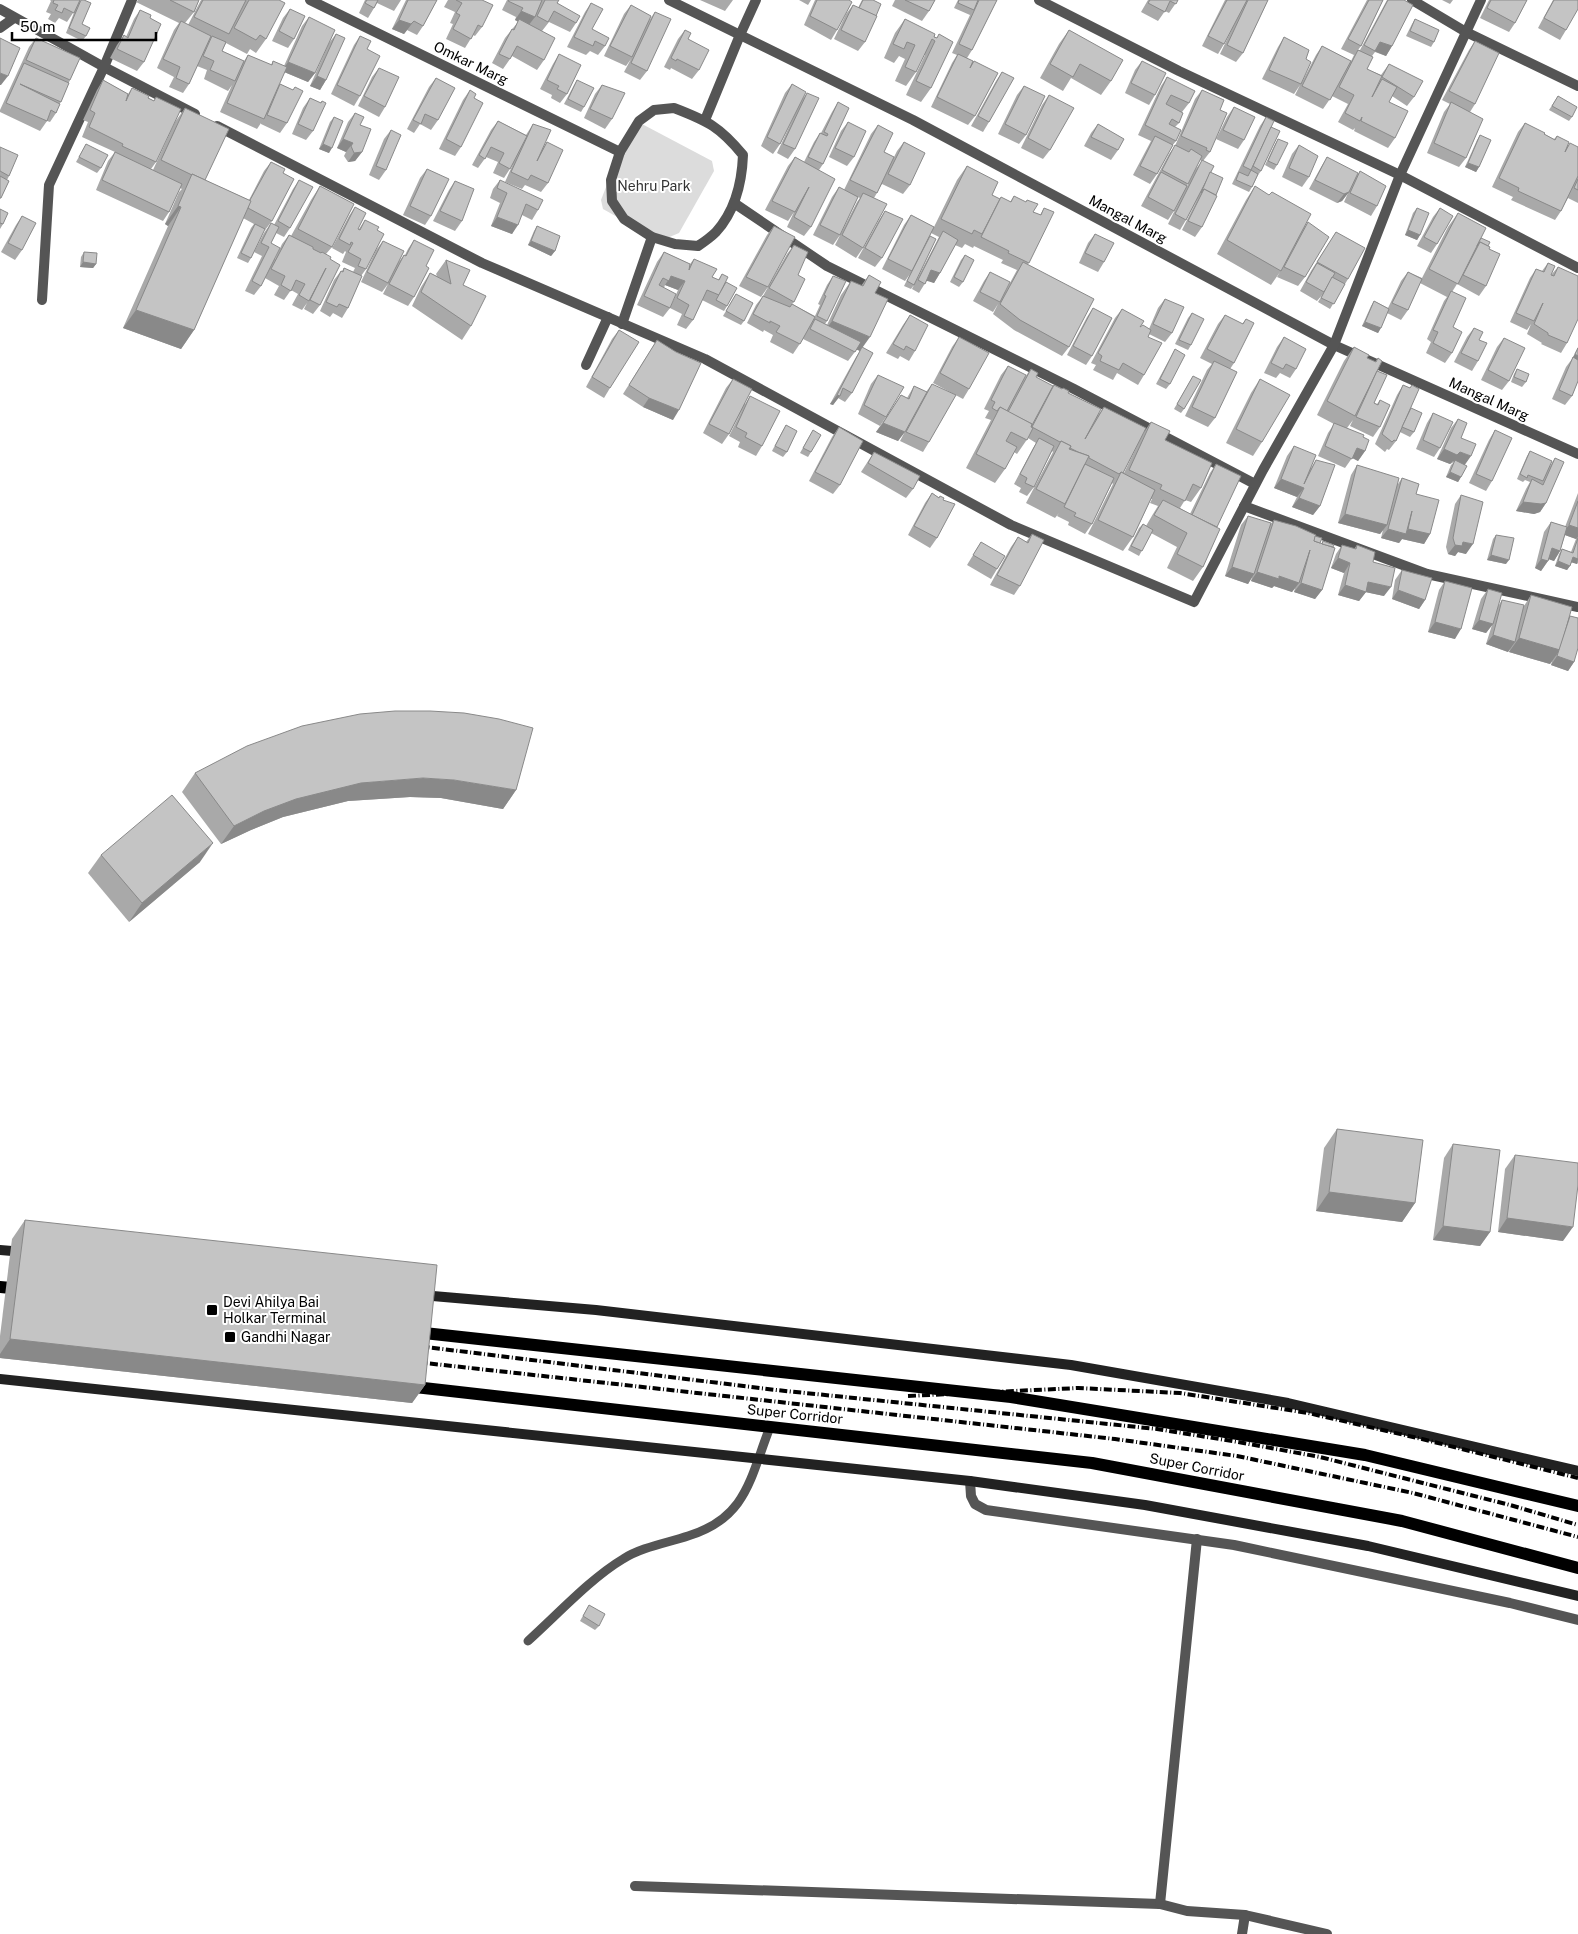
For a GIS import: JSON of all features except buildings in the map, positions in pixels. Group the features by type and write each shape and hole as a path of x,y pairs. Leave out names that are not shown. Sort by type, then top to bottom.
{"main road":[{"path":"0,1287 30,1290"},
{"path":"407,1331 1012,1397 1365,1455 1578,1506"},
{"name":"Super Corridor","path":"394,1385 1092,1463 1402,1521 1578,1568"}],"street":[{"path":"42,300 49,185 104,67 132,0"},
{"name":"Omkar Marg","path":"310,0 620,152"},
{"name":"Mangal Marg","path":"668,0 913,120 1334,344 1578,454"},
{"path":"705,120 756,0"},
{"path":"1039,0 1179,71 1400,175 1578,268"},
{"path":"1412,0 1466,32 1578,86"},
{"path":"0,9 104,67 482,263 705,359 1012,525 1194,602 1244,506 1334,344 1400,175 1482,0"},
{"path":"0,28 14,18"},
{"path":"674,108 705,120 727,136 743,155 742,175 734,203 717,231 698,246 675,244 652,237 624,219 612,201 611,180 620,152 639,121 654,110 674,108"},
{"path":"734,203 827,266 1074,389 1256,484"},
{"path":"622,324 652,237"},
{"path":"586,365 608,318"},
{"path":"1244,506 1427,574 1577,604"},
{"path":"0,1250 37,1254"},
{"path":"411,1294 606,1311 1071,1365 1288,1403 1578,1471"},
{"path":"0,1379 970,1481 1144,1505 1368,1546 1578,1596"},
{"path":"970,1481 971,1496 975,1504 986,1510 1234,1545 1510,1603 1578,1620"},
{"path":"1160,1904 1197,1539"},
{"path":"635,1886 1160,1904 1187,1911 1245,1915 1327,1934"},
{"path":"1242,1934 1245,1915"}],"lane":[{"path":"528,1641 605,1571 624,1558 700,1532 720,1522 732,1512 742,1499 770,1427"}],"green space":[{"name":"Nehru Park","path":"642,124 712,161 714,171 679,233 660,241 603,209 601,200 629,128"}],"railway":[{"path":"418,1346 776,1390 1157,1429 1320,1457 1510,1505 1578,1525"},
{"path":"416,1362 1115,1439 1237,1456 1413,1493 1578,1537"},
{"path":"908,1396 1078,1388 1180,1393 1308,1413 1578,1478"}],"place":[{"name":"Devi Ahilya Bai Holkar Terminal","path":"212,1310"},
{"name":"Gandhi Nagar","path":"230,1337"}]}
